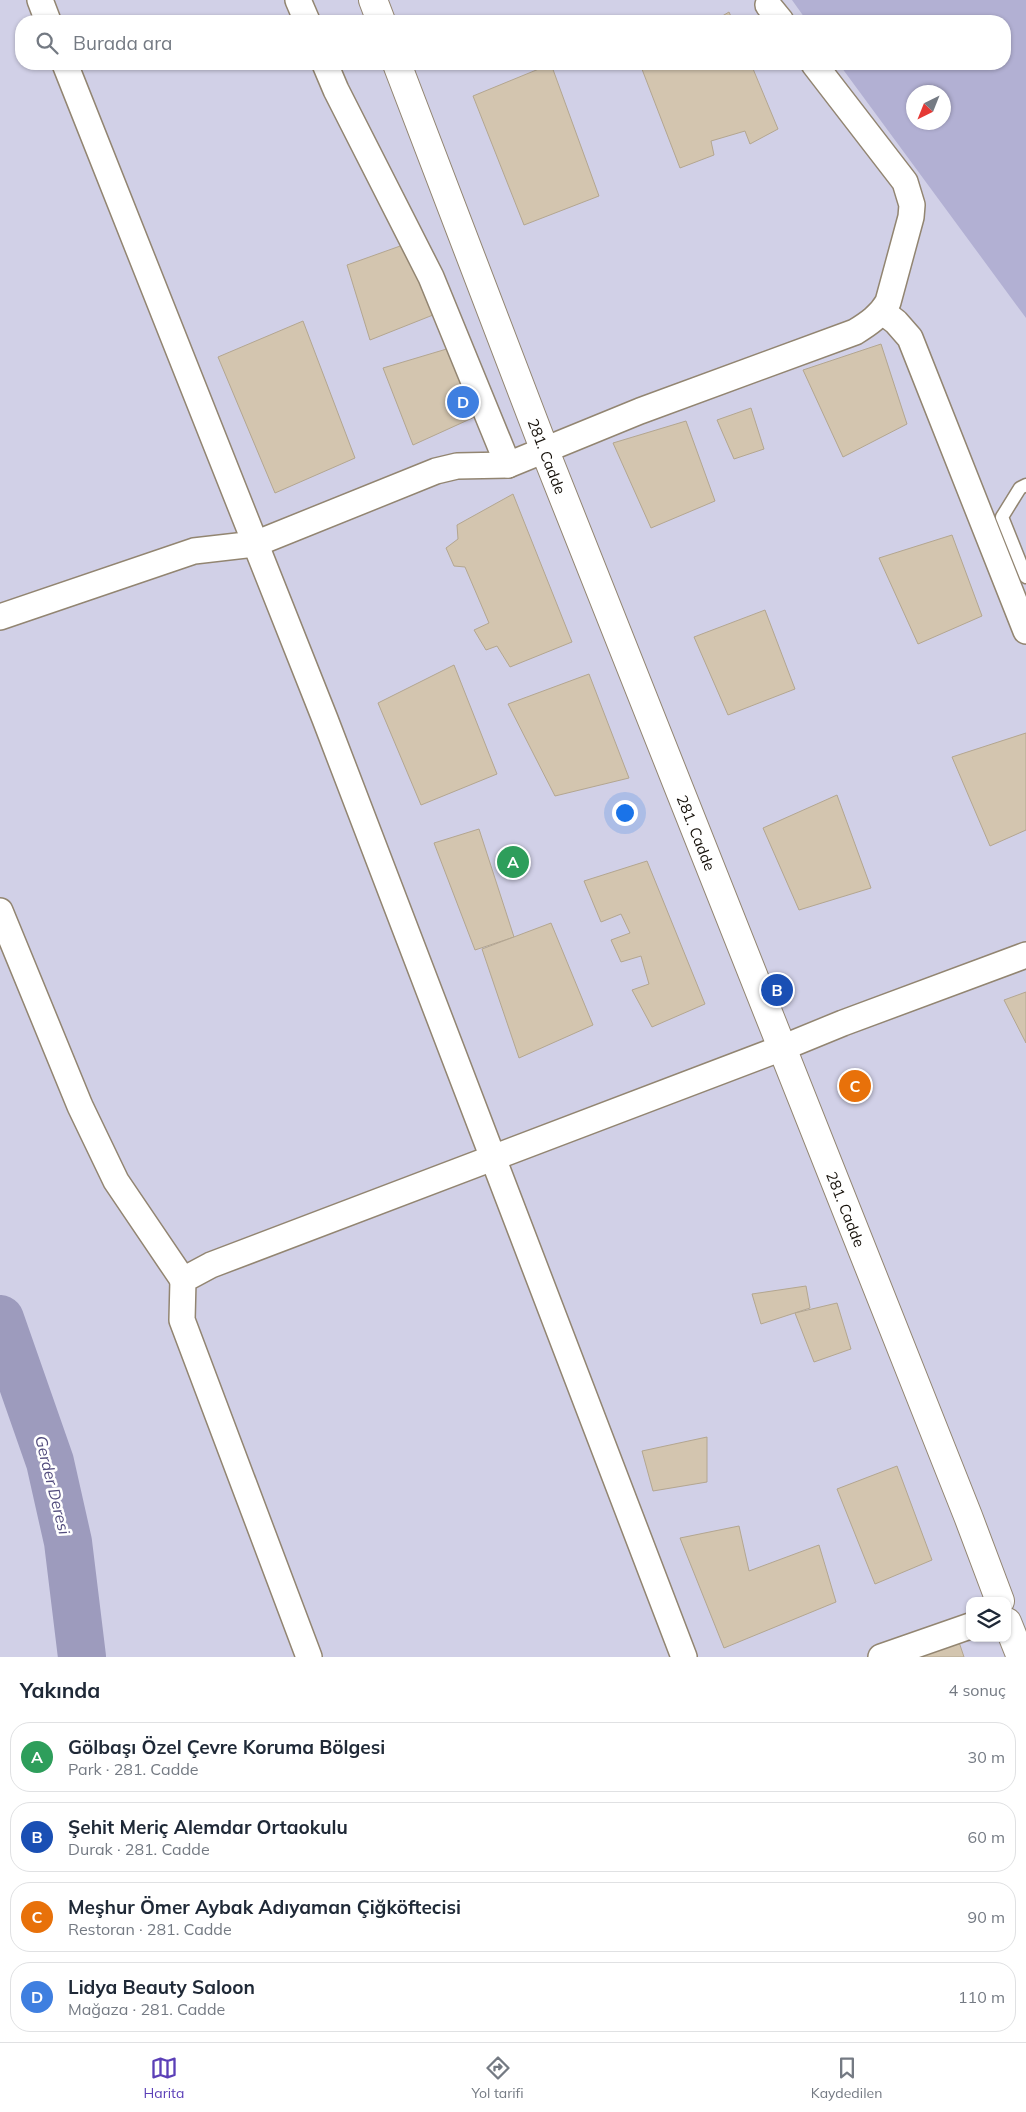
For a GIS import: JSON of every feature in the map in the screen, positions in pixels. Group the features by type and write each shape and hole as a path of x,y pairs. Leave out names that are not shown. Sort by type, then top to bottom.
{"street":[{"path":"40,0 46,15"},
{"path":"298,0 304,15"},
{"path":"373,0 379,15"},
{"path":"67,70 325,719 684,1657"},
{"path":"328,70 432,277 508,465"},
{"name":"281. Cadde","path":"400,70 545,451 998,1597"},
{"path":"0,617 194,551 255,544 436,471 457,466 508,465 640,411 855,332 868,325 883,312 888,302 911,217 912,205 905,182 819,70"},
{"path":"883,312 896,322 910,338 1026,631"},
{"path":"0,911 80,1106 116,1181 182,1280 182,1320 309,1657"},
{"path":"182,1280 211,1265 782,1048 843,1023 1026,955"},
{"path":"881,1657 966,1627"},
{"path":"1011,1632 1021,1657"}],"lane":[{"path":"1026,485 1020,488 1002,517 1026,577"}],"shaded area":[{"path":"0,0 1026,0 1026,1657 0,1657"},
{"path":"792,0 1026,0 1026,318 843,70 1011,70 1011,15 803,15"}],"building":[{"path":"536,70 553,70 599,196 524,225 473,96"},
{"path":"642,70 753,70 778,129 750,144 745,131 711,141 714,155 680,168"},
{"path":"403,245 433,315 370,340 347,265"},
{"path":"303,321 355,458 275,493 218,357"},
{"path":"881,344 907,424 843,457 803,370"},
{"path":"450,348 479,415 413,445 383,368"},
{"path":"751,408 764,449 734,459 717,420"},
{"path":"686,421 715,501 651,528 613,443"},
{"path":"513,494 572,642 510,667 497,646 486,650 474,630 489,623 465,567 454,566 446,548 458,539 457,525"},
{"path":"952,535 982,616 918,644 879,558"},
{"path":"765,610 795,689 728,715 694,637"},
{"path":"454,665 497,774 421,805 378,703"},
{"path":"589,674 629,778 555,796 508,704"},
{"path":"1026,733 1026,830 990,846 952,757"},
{"path":"837,795 871,888 799,910 763,828"},
{"path":"479,829 514,937 475,950 434,843"},
{"path":"647,861 705,1004 652,1027 632,990 649,984 641,956 621,962 611,940 630,933 621,914 601,922 584,881"},
{"path":"551,923 593,1025 519,1058 482,949"},
{"path":"1026,992 1026,1043 1004,1000"},
{"path":"806,1286 810,1308 761,1324 752,1294"},
{"path":"837,1303 851,1349 814,1362 795,1313"},
{"path":"707,1437 707,1482 653,1491 642,1451"},
{"path":"897,1466 932,1560 875,1584 837,1489"},
{"path":"739,1526 749,1571 819,1545 836,1602 724,1648 680,1538"},
{"path":"959,1642 964,1657 912,1657"}],"waterway":[{"name":"Gerder Deresi","path":"0,1319 50,1462 68,1542 82,1657"}],"place":[{"name":"Lidya Beauty Saloon","path":"463,402"},
{"name":"Gölbaşı Özel Çevre Koruma Bölgesi","path":"513,862"},
{"name":"Şehit Meriç Alemdar Ortaokulu","path":"777,990"},
{"name":"Meşhur Ömer Aybak Adıyaman Çiğköftecisi","path":"855,1086"}]}
